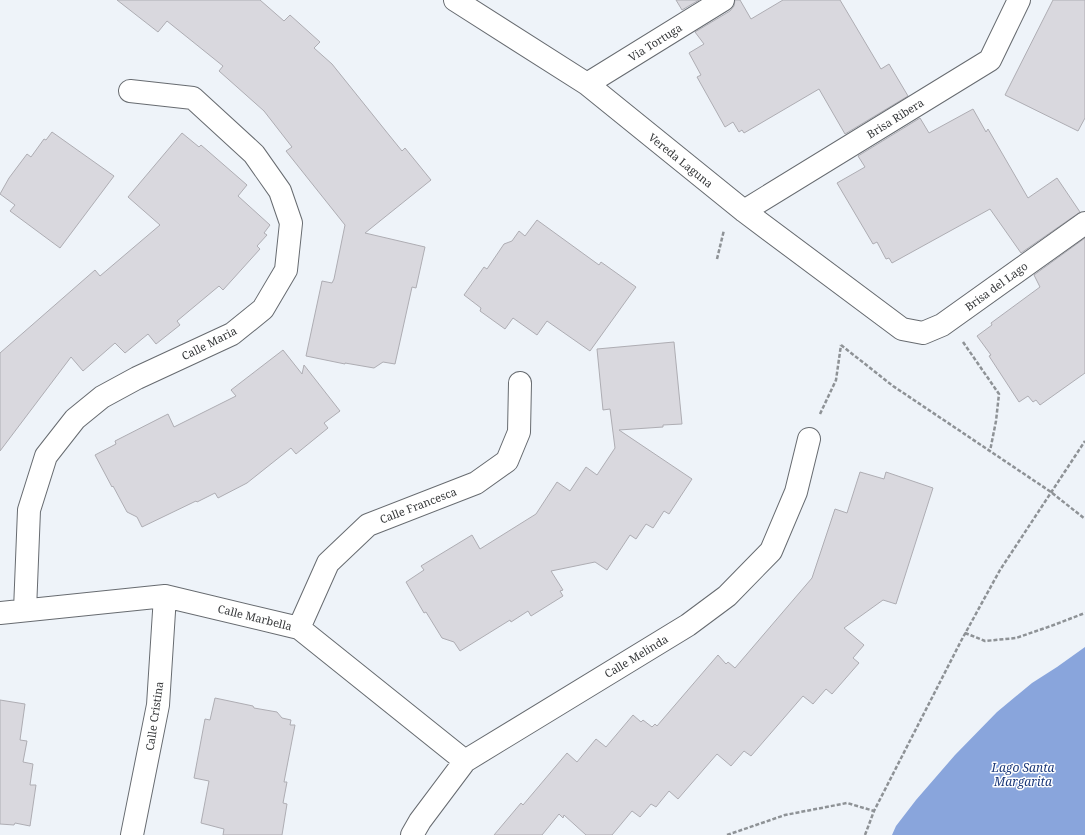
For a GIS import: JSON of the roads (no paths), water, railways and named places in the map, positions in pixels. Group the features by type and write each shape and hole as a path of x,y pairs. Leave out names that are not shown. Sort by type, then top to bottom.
{"street":[{"name":"Vereda Laguna","path":"456,0 586,84 744,211 902,329"},
{"name":"Via Tortuga","path":"586,84 723,0"},
{"name":"Brisa Ribera","path":"744,211 990,60 1019,0"},
{"name":"Calle Maria","path":"25,610 29,510 46,456 75,419 102,397 137,378 232,334 263,309 286,270 291,223 280,191 254,154 193,98 130,91"},
{"name":"Brisa del Lago","path":"902,329 923,333 942,325 1085,223"},
{"name":"Calle Francesca","path":"299,628 328,563 368,525 476,483 507,461 519,432 520,384"},
{"name":"Calle Melinda","path":"412,835 420,821 465,761 688,625 727,596 771,551 796,492 809,439"},
{"name":"Calle Marbella","path":"0,612 165,596 299,628 465,761"},
{"name":"Calle Cristina","path":"132,835 158,704 165,596"}],"water":[{"name":"Lago Santa Margarita","path":"1085,647 1085,835 892,835 896,826 916,800 955,755 997,712 1032,683"}]}
